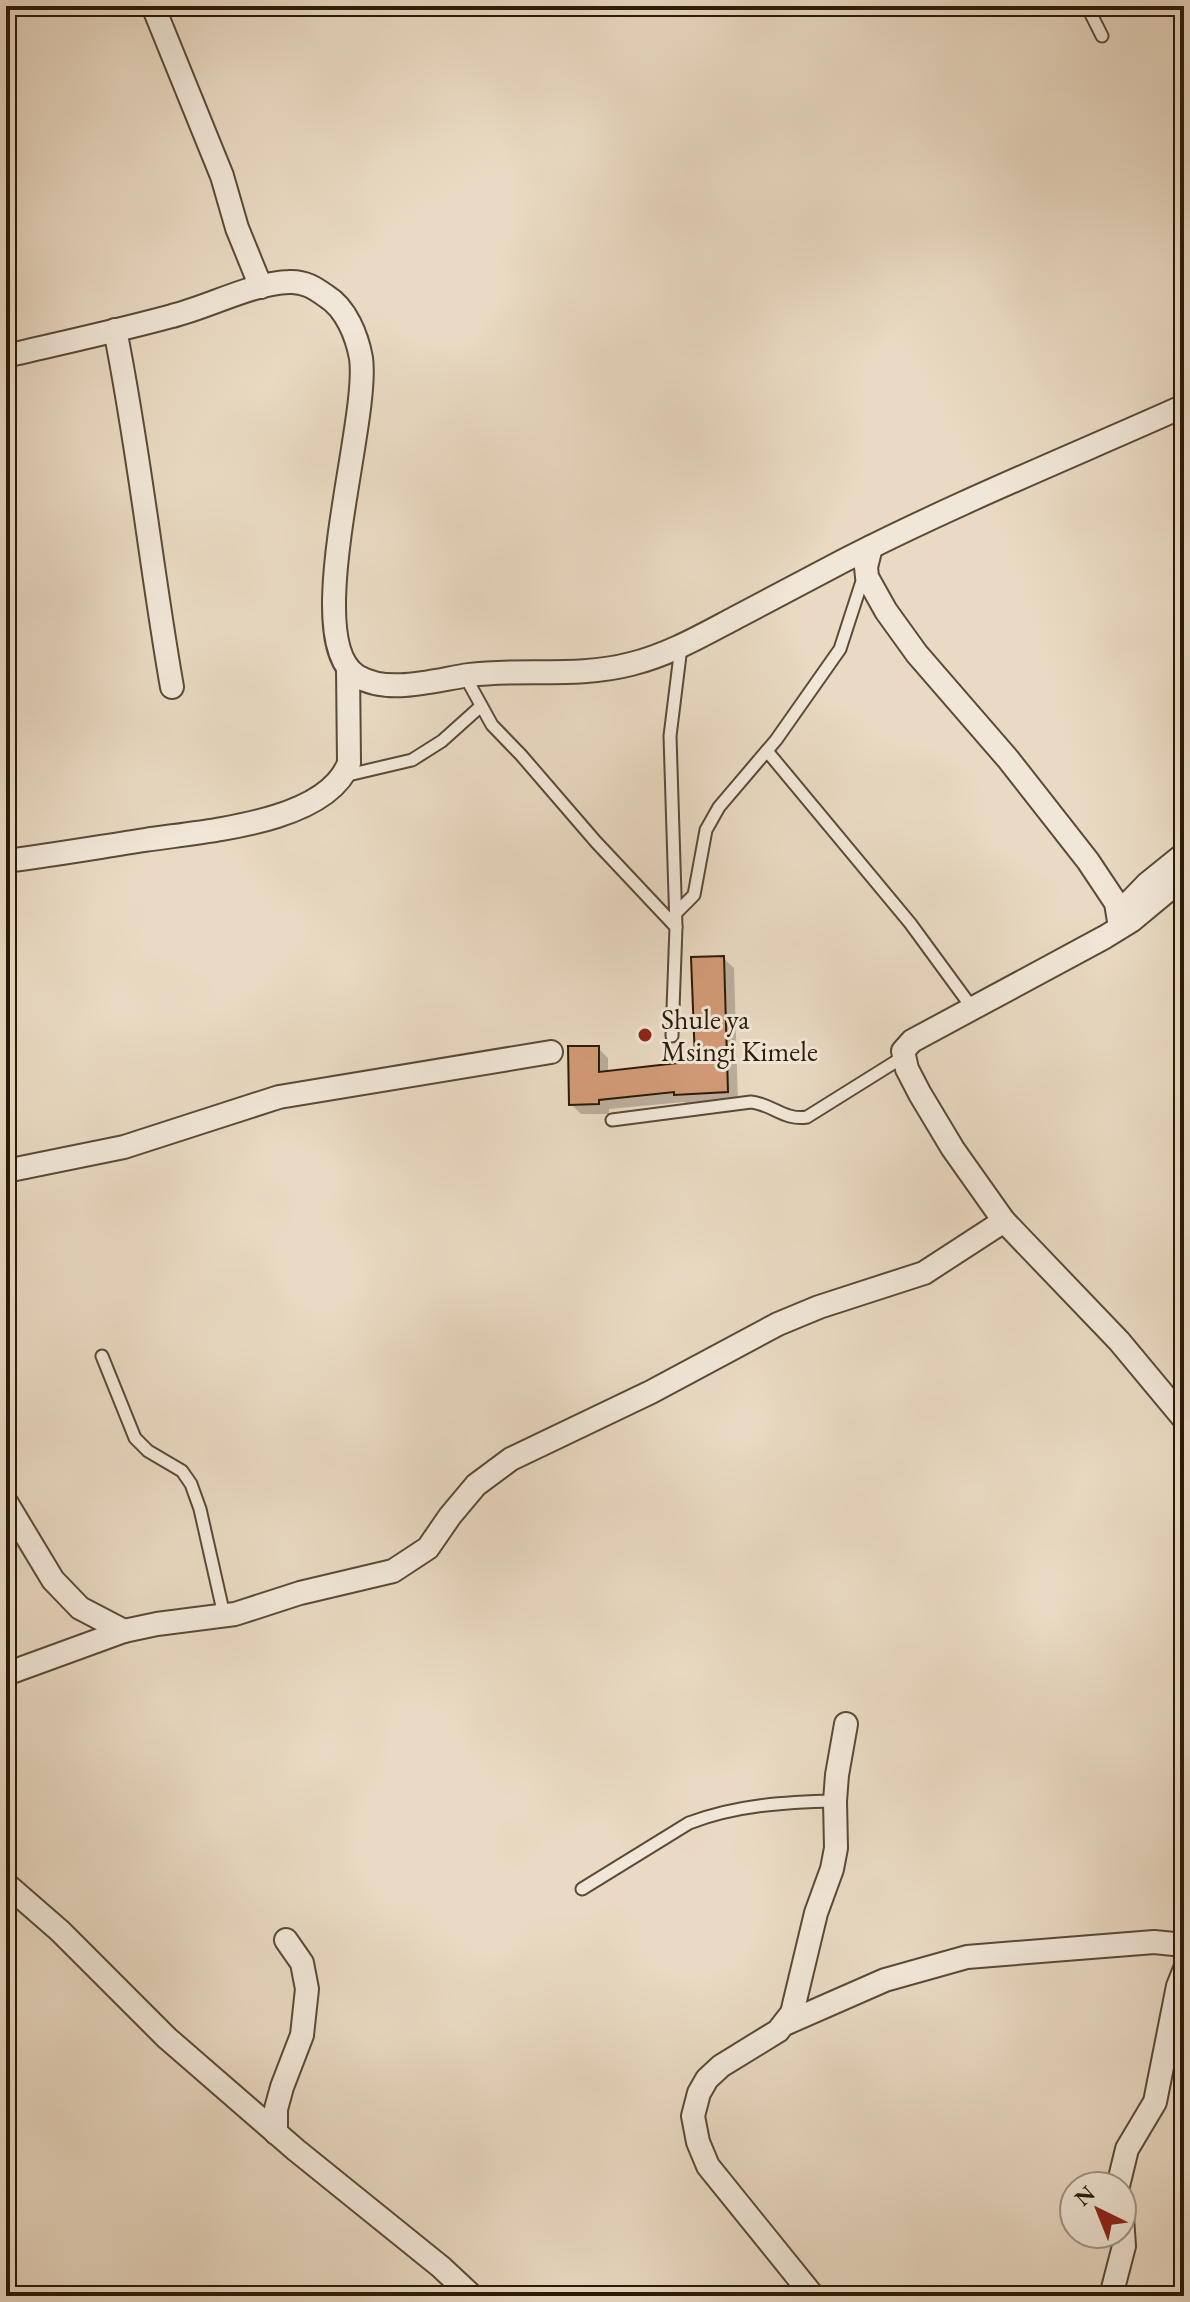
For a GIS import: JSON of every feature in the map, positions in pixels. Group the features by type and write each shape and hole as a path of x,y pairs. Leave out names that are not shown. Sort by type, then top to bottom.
{"street":[{"path":"153,6 222,176 237,228 261,287"},
{"path":"6,356 177,315 261,287 291,281 310,285 335,301 351,325 361,359 360,400 338,550 334,604 336,638 348,668 349,763 344,776 332,789 273,818 229,828 6,861"},
{"path":"115,330 138,458 172,687"},
{"path":"348,668 359,677 375,683 428,684 465,676 528,671 591,671 631,664 681,647 869,557 946,511 1184,406"},
{"path":"869,557 873,590 917,654 1053,815 1116,903 1120,920"},
{"path":"1120,920 1148,883 1184,854"},
{"path":"1184,877 1120,920 973,1009 912,1041 903,1051 920,1094 953,1149 1004,1221 1119,1341 1184,1419"},
{"path":"6,1171 124,1147 279,1097 551,1052"},
{"path":"6,1674 124,1631 224,1615 393,1571 428,1548 476,1485 511,1459 651,1392 778,1324 819,1307 924,1273 1004,1221"},
{"path":"6,1502 53,1580 80,1608 124,1631"},
{"path":"787,2023 798,1992 816,1913 832,1869 837,1826 835,1801 846,1724"},
{"path":"6,1884 60,1931 167,2038 472,2296"},
{"path":"276,2133 276,2109 302,2035 307,1989 302,1963 286,1940"},
{"path":"813,2296 708,2166 698,2142 693,2116 699,2093 707,2079 721,2066 787,2023 885,1980 967,1957 1154,1942 1184,1945"},
{"path":"1122,2170 1127,2149 1155,2102 1178,1986 1184,1971"},
{"path":"1111,2296 1123,2250"}],"lane":[{"path":"1087,6 1102,36"},
{"path":"676,913 694,895 706,830 719,807 767,751 840,649 869,557"},
{"path":"672,1036 676,913 670,736 681,647"},
{"path":"465,676 492,725 676,927"},
{"path":"344,776 412,760 442,741 481,706"},
{"path":"767,751 910,923 973,1009"},
{"path":"612,1120 751,1102 772,1107 785,1116 797,1119 807,1117 903,1057"},
{"path":"102,1356 135,1438 148,1451 182,1471 191,1484 200,1509 224,1615"},
{"path":"582,1889 689,1823 704,1817 765,1804 835,1801"}],"building":[{"path":"724,956 728,1092 674,1095 674,1092 599,1100 599,1104 569,1105 568,1046 599,1046 599,1072 695,1061 691,957"}],"place":[{"name":"Shule ya Msingi Kimele","path":"645,1035"}]}
